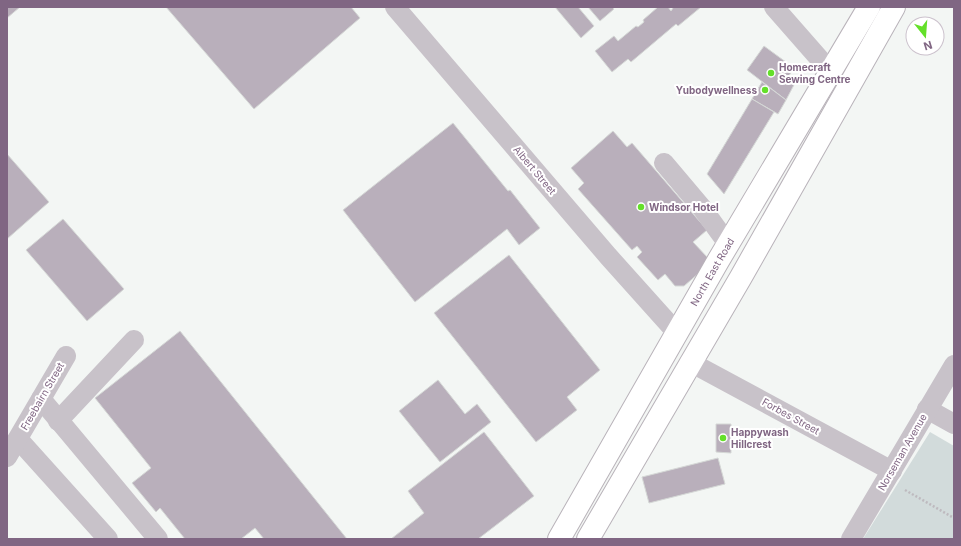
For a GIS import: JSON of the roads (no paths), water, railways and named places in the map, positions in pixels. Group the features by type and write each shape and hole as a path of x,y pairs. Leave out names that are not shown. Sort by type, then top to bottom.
{"highway":[{"name":"North East Road","path":"559,539 728,244 869,7"},
{"path":"588,539 894,7"},
{"path":"831,72 849,83"},
{"path":"672,341 695,354"}],"street":[{"name":"Albert Street","path":"395,7 603,250 672,341"},
{"path":"774,7 831,72"},
{"path":"664,163 702,208 728,244"},
{"path":"58,421 134,340"},
{"name":"Forbes Street","path":"695,354 892,471"},
{"name":"Freebairn Street","path":"7,457 66,356"},
{"name":"Norseman Avenue","path":"851,539 954,365"},
{"path":"41,399 158,539"},
{"path":"927,409 954,424"},
{"path":"18,438 108,539"}],"place":[{"name":"Homecraft Sewing Centre","path":"771,73"},
{"name":"Yubodywellness","path":"765,90"},
{"name":"Windsor Hotel","path":"641,207"},
{"name":"Happywash Hillcrest","path":"723,438"}]}
